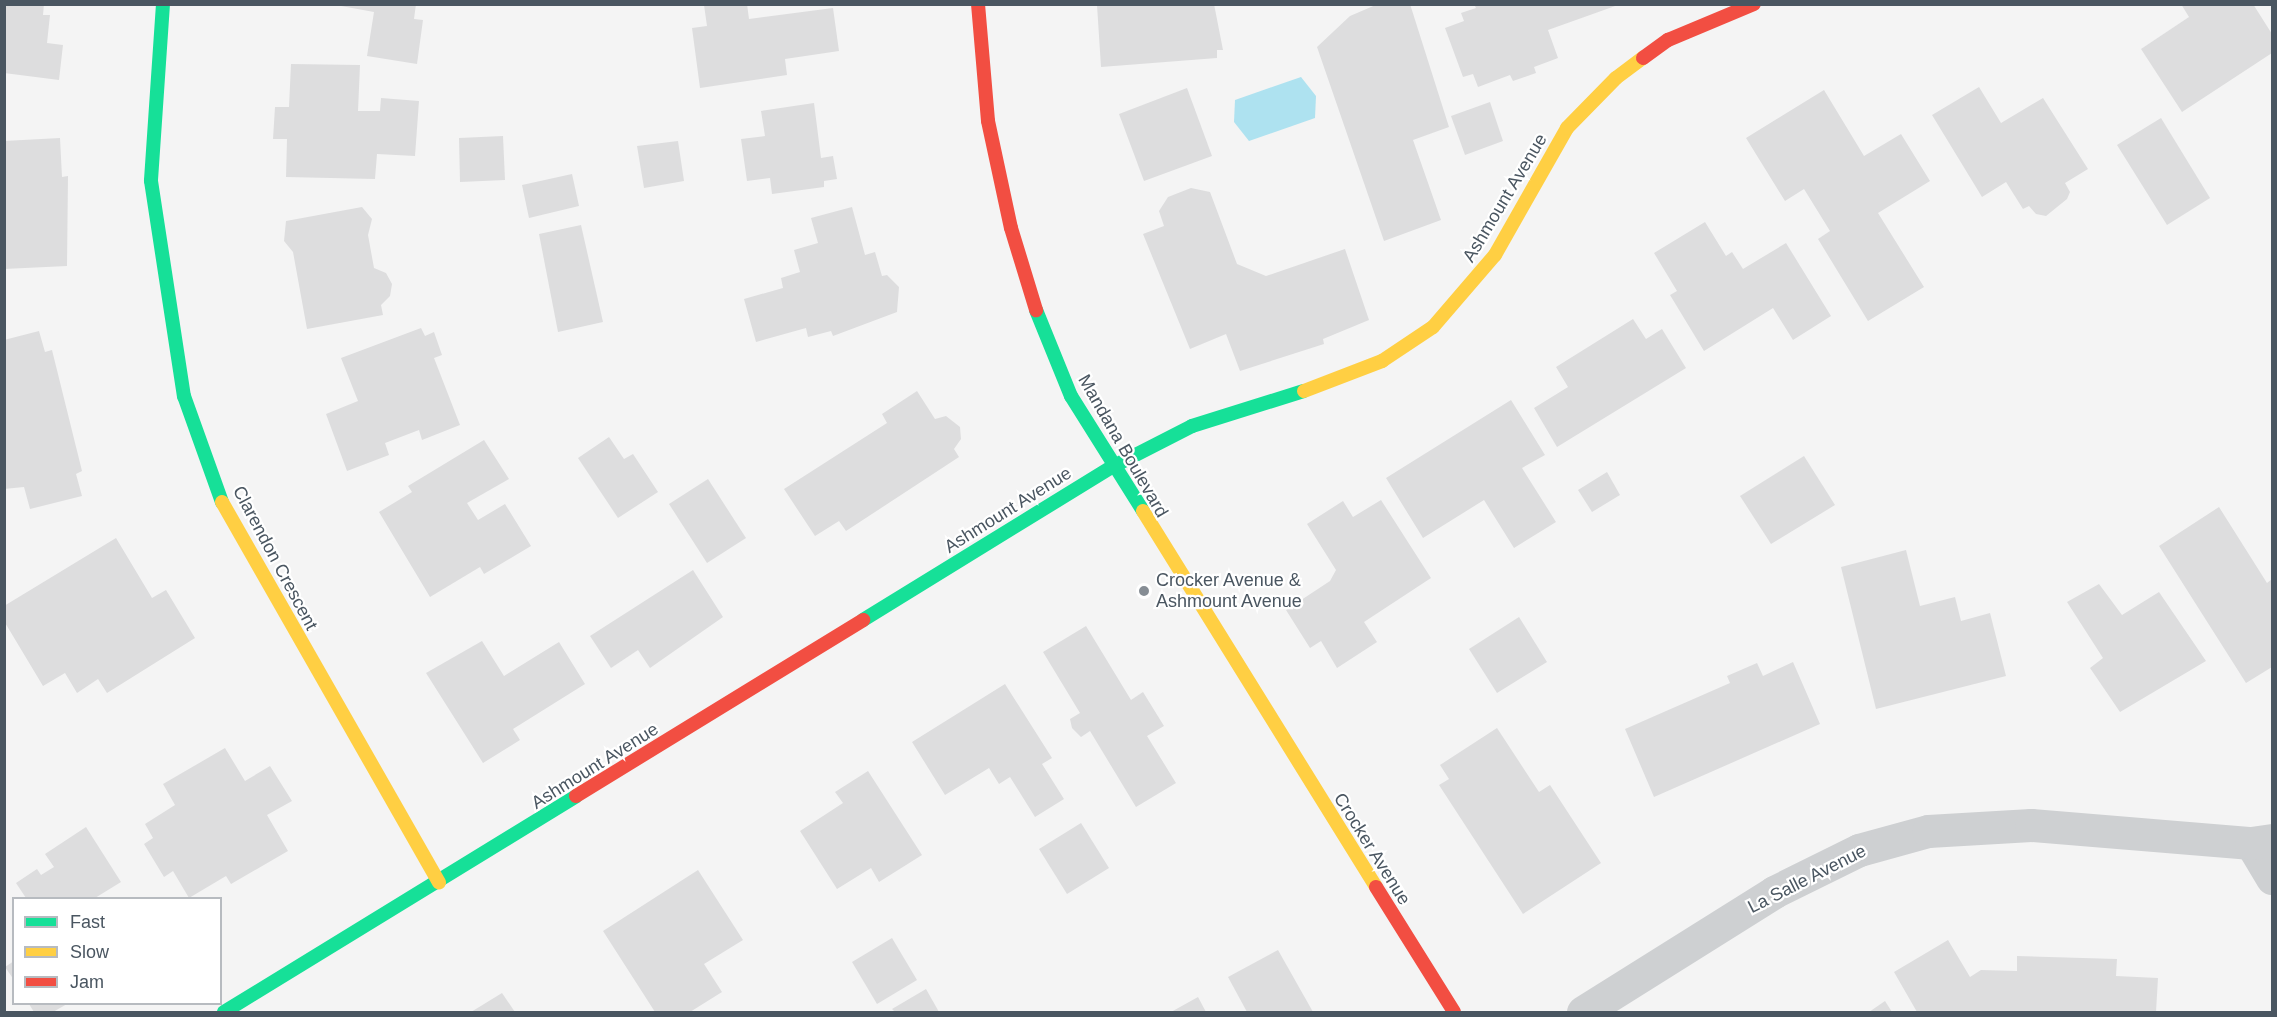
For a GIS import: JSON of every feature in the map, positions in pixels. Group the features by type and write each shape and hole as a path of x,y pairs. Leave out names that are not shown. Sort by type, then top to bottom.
{"street":[{"name":"Clarendon Crescent","path":"163,4 151,181 184,396 225,510 440,883"},
{"name":"Mandana Boulevard","path":"978,4 988,121 1011,228 1035,307 1071,396 1112,467 1261,705"},
{"name":"Ashmount Avenue","path":"224,1012 440,883 1112,467 1192,426 1371,366 1433,327 1495,255 1567,128 1616,78 1668,39 1754,4"},
{"name":"Crocker Avenue","path":"1261,705 1454,1012"},
{"name":"La Salle Avenue","path":"1583,1012 1774,892 1859,850 1928,831 2031,825 2262,842"},
{"path":"2262,842 2272,878"}],"water":[{"path":"1301,77 1316,96 1315,118 1249,141 1234,122 1235,100"}],"building":[{"path":"4,4 44,4 43,15 50,15 47,43 63,45 59,80 4,73"},
{"path":"330,4 416,4 414,19 423,20 417,64 367,56 374,12"},
{"path":"747,4 749,19 833,8 839,51 785,59 787,75 700,88 692,28 707,26 704,5"},
{"path":"1214,4 1223,50 1217,50 1217,58 1101,67 1097,5"},
{"path":"1378,4 1410,4 1449,127 1413,140 1441,220 1384,241 1317,47 1350,16"},
{"path":"1474,4 1618,5 1548,30 1558,58 1534,67 1536,73 1513,81 1510,75 1478,87 1473,74 1463,77 1445,28 1464,21 1461,13 1476,8"},
{"path":"2181,4 2253,4 2272,34 2272,53 2182,112 2141,49 2189,17"},
{"path":"291,64 360,65 358,111 380,111 381,98 419,101 415,156 377,154 375,179 286,177 287,139 273,139 275,107 289,107"},
{"path":"1979,87 2001,123 2043,98 2088,169 2065,183 2070,192 2067,199 2046,216 2036,214 2029,206 2023,209 2006,182 1982,197 1932,115"},
{"path":"1187,88 1212,156 1144,181 1119,114"},
{"path":"1824,90 1864,156 1901,134 1930,181 1878,213 1924,287 1868,321 1818,239 1830,231 1804,189 1785,201 1746,138"},
{"path":"1490,102 1503,141 1465,155 1451,116"},
{"path":"814,103 821,158 833,156 837,179 824,181 824,187 772,194 770,178 747,181 741,139 765,136 761,111"},
{"path":"2161,118 2210,198 2167,225 2117,145"},
{"path":"503,136 505,180 460,182 459,138"},
{"path":"60,138 62,177 68,176 67,266 4,269 4,141"},
{"path":"678,141 684,181 644,188 637,146"},
{"path":"572,174 579,206 529,218 522,185"},
{"path":"1191,188 1210,192 1237,264 1266,276 1345,249 1369,320 1323,339 1324,344 1240,371 1226,334 1190,349 1143,234 1164,226 1159,211 1168,197"},
{"path":"362,207 372,219 368,235 374,268 386,273 392,284 390,296 381,305 383,315 307,329 293,252 284,241 286,221"},
{"path":"852,207 865,255 875,252 882,276 887,275 899,287 897,312 833,336 831,331 808,337 806,328 756,342 744,299 783,288 781,278 800,272 794,250 818,243 811,218"},
{"path":"1705,222 1726,256 1732,252 1743,269 1786,243 1831,316 1793,340 1773,308 1704,351 1670,295 1677,291 1654,253"},
{"path":"581,225 603,322 558,332 539,234"},
{"path":"1633,319 1646,339 1662,329 1686,368 1557,447 1534,408 1568,387 1556,367"},
{"path":"421,328 425,336 434,332 442,355 434,358 460,425 422,440 419,430 385,443 389,455 347,471 326,414 358,401 341,358"},
{"path":"39,331 45,352 52,350 82,471 76,474 82,496 30,509 24,487 4,489 4,340"},
{"path":"917,391 935,419 946,416 960,427 961,439 954,449 959,457 846,531 839,521 815,536 784,489 887,423 882,414"},
{"path":"1511,400 1545,455 1522,468 1556,522 1514,548 1484,500 1423,538 1386,478"},
{"path":"609,437 624,459 633,454 658,492 618,518 578,458"},
{"path":"484,440 509,479 467,503 478,520 505,504 531,546 484,574 480,567 430,597 379,512 412,492 408,486"},
{"path":"1804,456 1835,505 1771,544 1740,496"},
{"path":"1607,472 1620,495 1592,512 1578,490"},
{"path":"708,479 746,538 707,563 669,504"},
{"path":"1381,500 1431,578 1364,622 1377,642 1337,668 1321,641 1310,648 1286,610 1330,581 1336,570 1307,524 1343,501 1353,517"},
{"path":"2219,507 2267,583 2272,579 2272,667 2246,683 2159,546"},
{"path":"116,538 152,598 166,590 195,638 107,693 98,679 77,693 65,673 43,686 4,621 4,606"},
{"path":"1906,550 1920,606 1955,597 1961,621 1990,613 2006,676 1876,709 1841,567"},
{"path":"693,570 723,617 650,668 638,650 611,668 590,636"},
{"path":"2099,584 2122,615 2159,592 2206,661 2120,712 2090,668 2103,658 2067,602"},
{"path":"1519,617 1547,662 1497,693 1469,649"},
{"path":"1086,626 1131,700 1143,692 1164,726 1147,736 1176,783 1136,807 1090,731 1081,737 1072,728 1070,719 1080,713 1043,652"},
{"path":"482,641 504,676 559,642 585,684 513,729 520,740 483,763 426,673"},
{"path":"1793,662 1820,724 1654,797 1625,729 1730,683 1727,676 1757,663 1763,676"},
{"path":"1005,684 1052,758 1042,764 1064,799 1035,817 1010,777 999,784 989,768 945,795 912,742"},
{"path":"1497,728 1539,792 1550,785 1601,863 1523,914 1439,785 1449,779 1440,765"},
{"path":"225,748 245,781 270,766 292,801 267,815 288,851 231,884 226,876 188,897 173,871 164,877 144,844 153,838 145,824 175,805 163,784"},
{"path":"868,771 922,855 879,882 871,868 837,889 800,831 843,803 835,792"},
{"path":"1081,823 1109,868 1067,894 1039,849"},
{"path":"86,827 121,882 97,897 25,897 16,883 37,869 41,875 54,867 45,854"},
{"path":"698,870 743,940 704,964 722,992 690,1012 655,1012 603,931"},
{"path":"892,938 917,980 877,1004 852,962"},
{"path":"1948,940 1970,977 1981,970 2017,971 2017,956 2117,959 2116,976 2158,978 2156,1012 1917,1012 1894,972"},
{"path":"1278,950 1313,1012 1247,1012 1228,977"},
{"path":"12,962 12,977 5,967"},
{"path":"926,989 939,1012 895,1012 892,1009"},
{"path":"502,993 515,1012 471,1012"},
{"path":"1198,997 1206,1012 1171,1012"},
{"path":"1885,1001 1892,1012 1869,1012"},
{"path":"30,1005 65,1005 53,1012 34,1012"}],"traffic: fast":[{"path":"163,4 151,181 184,396 222,502"},
{"path":"1036,310 1071,396 1143,511"},
{"path":"863,620 1112,467 1192,426 1304,391"},
{"path":"224,1012 576,796"}],"traffic: slow":[{"path":"1304,391 1382,361 1433,327 1495,255 1567,128 1616,78 1643,58"},
{"path":"222,502 439,883"},
{"path":"1143,511 1376,887"}],"traffic: jam":[{"path":"978,4 988,121 1011,228 1036,310"},
{"path":"1643,58 1668,40 1754,4"},
{"path":"576,796 863,620"},
{"path":"1376,887 1454,1012"}],"place":[{"name":"Crocker Avenue & Ashmount Avenue","path":"1144,591"}]}
